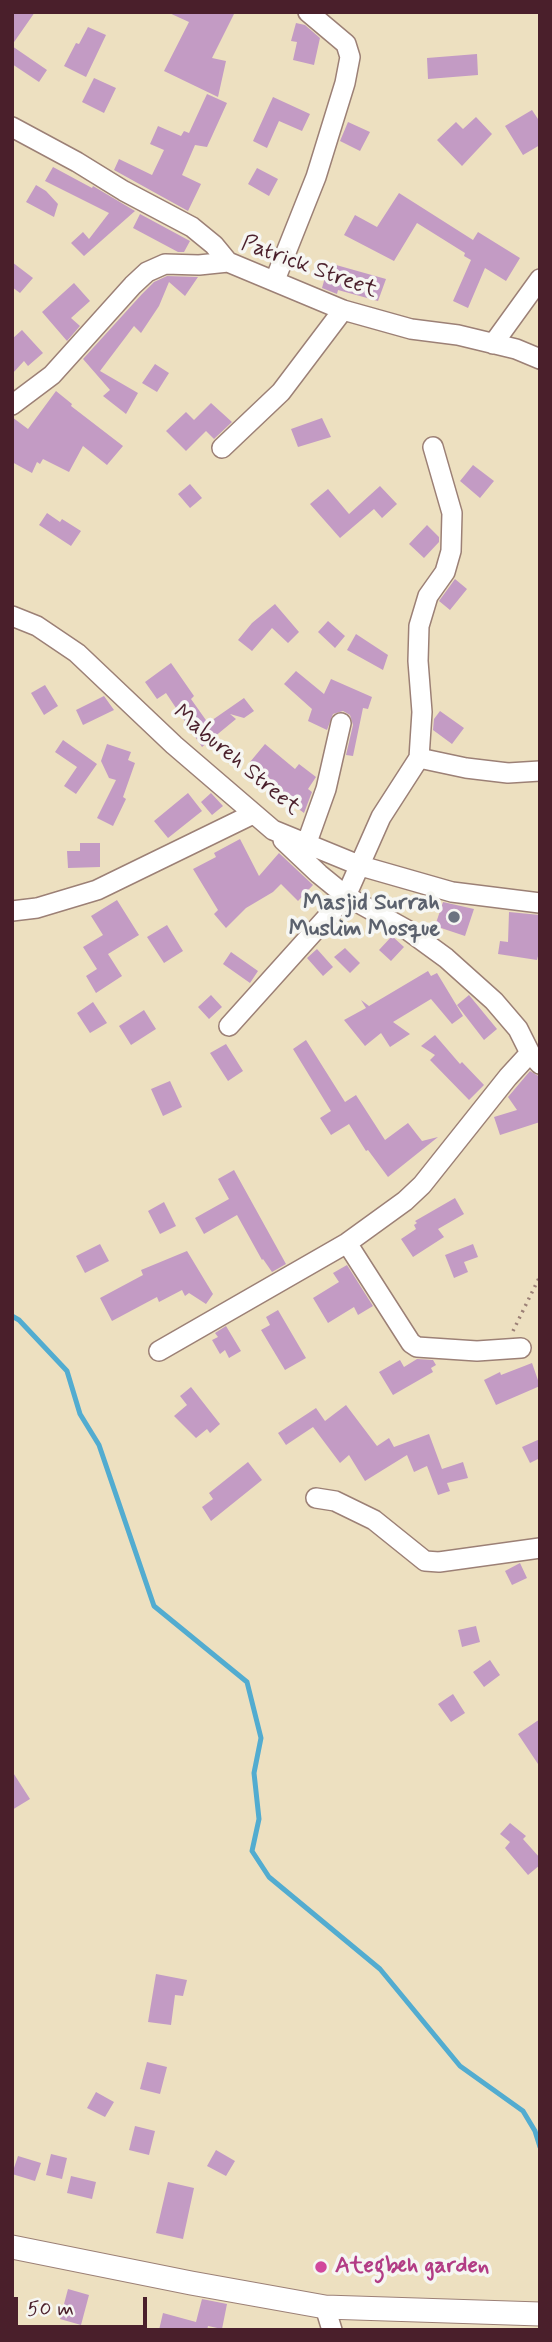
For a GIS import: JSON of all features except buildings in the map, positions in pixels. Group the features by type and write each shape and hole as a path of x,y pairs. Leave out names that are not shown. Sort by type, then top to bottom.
{"street":[{"path":"275,280 316,177 345,83 350,57 346,44 308,12"},
{"path":"12,127 192,227 214,245 228,262"},
{"name":"Patrick Street","path":"20,400 68,359 147,272 165,264 228,262 343,310 411,329 458,335 516,349 540,359"},
{"path":"493,344 520,303 540,279"},
{"path":"222,447 281,392 343,310"},
{"path":"229,1026 346,896 382,817 419,758 422,712 418,661 419,626 428,596 445,572 451,551 452,513 433,447"},
{"name":"Mabureh Street","path":"12,616 37,626 77,653 174,745 273,830 360,866 452,892 540,903"},
{"path":"306,845 326,789 341,723"},
{"path":"419,758 487,771 540,771"},
{"path":"12,911 37,908 97,890 253,814"},
{"path":"159,1351 347,1243 405,1201 422,1185 508,1077 535,1058 518,1030 494,1001 446,958 409,931 346,896 273,830"},
{"path":"347,1243 411,1343 417,1347 477,1351 521,1348"},
{"path":"316,1498 335,1501 374,1520 425,1561 439,1562 540,1548"},
{"path":"12,2247 325,2307 540,2314"},
{"path":"325,2307 332,2330"}],"path":[{"path":"521,1348 512,1329 540,1276"}],"waterway":[{"path":"12,1316 19,1320 67,1371 80,1414 99,1445 154,1606 247,1682 261,1738 254,1773 259,1819 252,1851 269,1877 380,1969 460,2066 523,2111 535,2131 540,2147"}],"place":[{"name":"Masjid Surrah Muslim Mosque","path":"454,917"},
{"name":"Ategbeh garden","path":"321,2267"}]}
